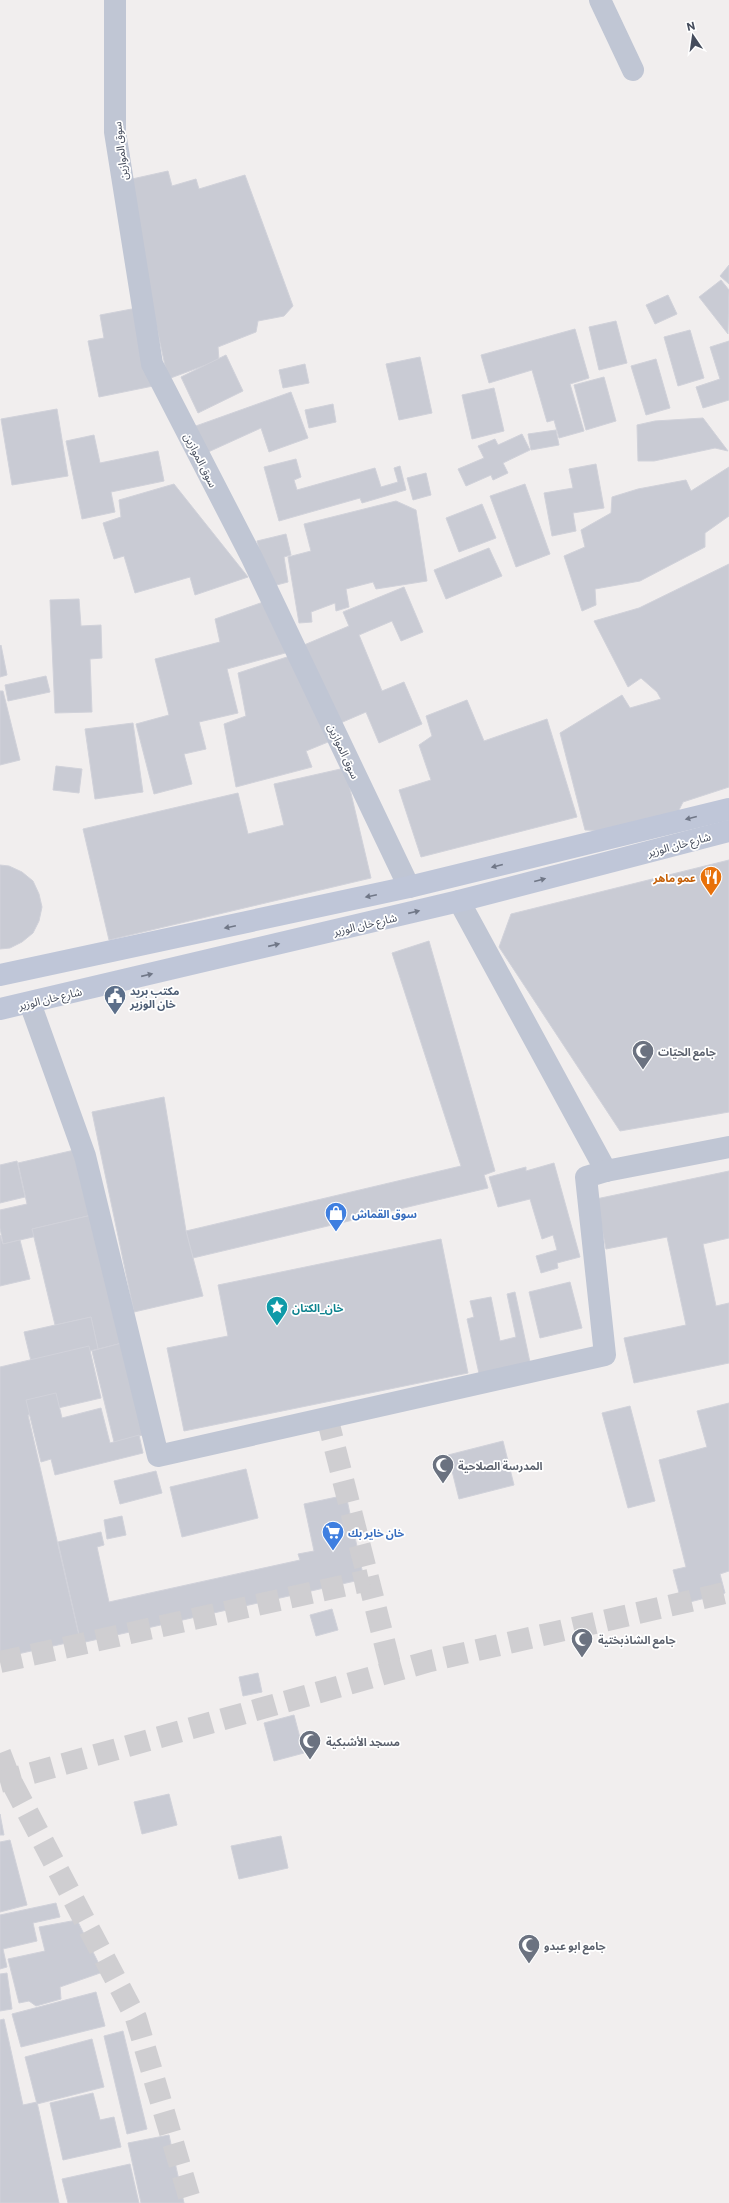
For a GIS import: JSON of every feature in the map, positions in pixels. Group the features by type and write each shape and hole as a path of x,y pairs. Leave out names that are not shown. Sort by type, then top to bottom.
{"street":[{"name":"سوق الموازين","path":"115,0 116,132 152,364 252,558 409,888"},
{"path":"600,0 633,70"},
{"name":"شارع خان الوزير","path":"0,975 409,888 729,809"},
{"name":"شارع خان الوزير","path":"0,1009 459,902 729,830"},
{"path":"459,902 606,1171"},
{"path":"30,1003 85,1156 158,1456 605,1355 586,1177 606,1171 729,1147"}],"building":[{"path":"168,171 172,186 196,179 199,189 245,175 293,306 284,316 258,321 256,332 218,347 219,360 168,379 143,265 132,179"},
{"path":"729,265 729,284 720,276"},
{"path":"721,280 729,290 728,334 699,297"},
{"path":"668,295 677,314 655,324 646,305"},
{"path":"137,308 153,386 99,397 88,341 104,338 100,315"},
{"path":"616,321 627,363 599,370 589,327"},
{"path":"575,329 589,378 570,384 584,431 559,438 554,420 547,422 532,370 489,383 481,355"},
{"path":"690,330 704,378 678,386 664,337"},
{"path":"729,341 729,400 703,408 696,387 720,379 710,347"},
{"path":"226,355 243,391 198,413 181,377"},
{"path":"420,357 432,413 399,420 386,364"},
{"path":"656,359 670,408 646,415 631,366"},
{"path":"305,364 309,383 283,388 279,370"},
{"path":"604,377 616,421 586,430 574,385"},
{"path":"494,388 504,431 472,439 462,395"},
{"path":"291,392 308,438 269,452 261,428 206,453 193,427"},
{"path":"333,404 336,422 309,428 305,410"},
{"path":"57,409 68,476 12,485 1,419"},
{"path":"703,418 728,451 715,448 654,461 638,461 637,425 655,421"},
{"path":"556,430 559,445 531,450 528,434"},
{"path":"522,434 530,450 503,463 508,473 493,480 491,475 466,486 458,469 484,458 478,446 495,439 498,445"},
{"path":"94,435 100,463 158,451 164,481 111,492 115,512 82,519 66,441"},
{"path":"296,459 301,477 294,480 297,490 375,468 381,487 398,482 394,468 400,466 406,490 362,503 360,498 279,521 264,467"},
{"path":"596,464 604,508 573,513 576,531 552,536 544,493 573,488 569,469"},
{"path":"729,467 729,516 705,533 705,547 640,581 595,589 596,605 582,611 564,556 585,547 581,530 611,513 612,497 638,489 686,480 691,491"},
{"path":"426,473 431,495 413,500 407,478"},
{"path":"174,484 248,577 195,595 190,577 135,593 124,556 114,559 103,523 121,517 119,500"},
{"path":"525,484 550,554 516,567 490,496"},
{"path":"396,501 416,510 427,581 376,589 373,582 346,589 349,607 336,611 335,603 311,612 312,622 299,623 288,557 311,551 304,524"},
{"path":"482,504 496,538 459,552 446,518"},
{"path":"286,534 291,555 284,557 288,582 269,587 257,541"},
{"path":"489,548 502,576 446,599 434,570"},
{"path":"729,564 729,787 683,802 677,814 609,831 585,830 560,733 622,695 630,708 661,699 657,692 641,678 628,687 594,621 639,608"},
{"path":"404,587 423,632 401,641 392,621 359,635 382,691 404,682 422,724 379,743 366,712 338,724 304,645 349,626 343,612"},
{"path":"79,599 81,626 101,625 102,658 90,659 92,712 55,713 50,600"},
{"path":"269,600 289,652 227,669 238,713 199,722 206,749 184,754 192,784 154,794 136,724 169,715 155,659 220,642 215,619"},
{"path":"1,645 7,675 0,677 0,646"},
{"path":"290,656 328,742 306,751 312,767 236,787 224,724 246,716 238,673"},
{"path":"46,676 50,692 8,701 5,685"},
{"path":"0,691 3,691 20,760 0,765"},
{"path":"467,700 484,741 547,719 577,817 421,857 399,790 431,780 419,745 432,736 426,716"},
{"path":"133,723 143,792 95,799 85,729"},
{"path":"56,766 82,769 79,793 53,790"},
{"path":"345,768 371,878 109,940 83,829 238,793 248,834 284,825 274,784"},
{"path":"729,860 729,1112 620,1131 499,947 511,914"},
{"path":"0,865 9,866 22,872 33,881 39,894 42,907 39,921 33,933 22,942 10,948 0,949"},
{"path":"429,941 495,1171 484,1175 488,1188 193,1258 186,1231 461,1166 392,953"},
{"path":"164,1097 186,1231 203,1296 134,1312 92,1112"},
{"path":"79,1149 92,1215 32,1229 37,1236 3,1244 0,1228 0,1210 27,1204 18,1163"},
{"path":"17,1161 25,1197 0,1203 0,1165"},
{"path":"554,1163 580,1257 557,1263 558,1268 541,1273 536,1256 557,1250 553,1235 542,1239 530,1199 498,1207 489,1177 526,1167 526,1171"},
{"path":"729,1171 729,1238 703,1244 716,1306 729,1303 729,1363 634,1383 624,1338 686,1325 667,1237 606,1249 596,1199"},
{"path":"92,1215 122,1343 98,1349 91,1317 55,1325 32,1229"},
{"path":"0,1235 3,1244 20,1240 30,1279 0,1286"},
{"path":"441,1239 468,1373 184,1431 167,1348 228,1336 218,1285"},
{"path":"570,1282 582,1328 540,1338 529,1292"},
{"path":"515,1292 531,1367 480,1378 467,1319 474,1317 470,1301 491,1297 500,1341 516,1337 507,1294"},
{"path":"91,1317 98,1349 32,1365 24,1332"},
{"path":"129,1341 151,1433 114,1442 92,1351"},
{"path":"89,1346 101,1398 28,1415 80,1640 0,1658 0,1367"},
{"path":"56,1393 62,1418 101,1408 110,1443 139,1435 143,1453 55,1475 51,1459 41,1462 26,1400"},
{"path":"729,1403 729,1571 720,1574 725,1593 682,1604 673,1570 686,1567 659,1460 707,1447 697,1411"},
{"path":"630,1406 655,1501 628,1508 602,1413"},
{"path":"503,1441 514,1485 459,1499 448,1455"},
{"path":"246,1469 258,1518 182,1537 170,1487"},
{"path":"156,1471 162,1493 120,1504 114,1481"},
{"path":"346,1495 364,1579 81,1643 58,1542 101,1532 104,1545 97,1547 109,1602 300,1560 298,1554 314,1551 304,1504"},
{"path":"122,1516 126,1535 107,1539 104,1520"},
{"path":"332,1609 338,1630 316,1636 310,1615"},
{"path":"258,1673 262,1692 243,1696 239,1677"},
{"path":"294,1715 304,1753 274,1761 264,1723"},
{"path":"169,1794 177,1825 142,1834 134,1802"},
{"path":"0,1814 4,1835 0,1835"},
{"path":"281,1836 288,1868 239,1879 231,1846"},
{"path":"10,1840 27,1905 0,1912 0,1842"},
{"path":"56,1903 60,1917 33,1923 37,1941 3,1949 7,1967 0,1969 0,1915"},
{"path":"77,1920 103,1972 60,1987 61,1999 36,2006 29,2001 19,2003 8,1959 45,1951 39,1927"},
{"path":"7,1973 12,2009 0,2011 0,1974"},
{"path":"96,1992 105,2026 21,2047 12,2014"},
{"path":"4,2019 23,2105 37,2102 59,2203 0,2203 0,2020"},
{"path":"123,2031 147,2129 127,2134 104,2036"},
{"path":"92,2039 104,2087 37,2104 25,2057"},
{"path":"93,2093 100,2120 114,2117 121,2147 63,2160 50,2103"},
{"path":"169,2135 184,2203 141,2203 128,2143"},
{"path":"130,2164 139,2203 68,2203 62,2179"}],"tunnel":[{"path":"327,1417 392,1672"},
{"path":"0,1662 369,1580"},
{"path":"0,1782 430,1661 729,1592"},
{"path":"0,1753 10,1779 136,2018 191,2203"}],"place":[{"name":"عمو ماهر","path":"711,896"},
{"name":"مكتب بريد خان الوزير","path":"115,1016"},
{"name":"جامع الحيّات","path":"643,1070"},
{"name":"سوق القماش","path":"336,1232"},
{"name":"خان_الكتان","path":"277,1326"},
{"name":"المدرسة الصلاحية","path":"443,1484"},
{"name":"خان خاير بك","path":"333,1552"},
{"name":"جامع الشاذبختية","path":"582,1658"},
{"name":"مسجد الأشبكية","path":"310,1760"},
{"name":"جامع ابو عبدو","path":"529,1964"}]}
